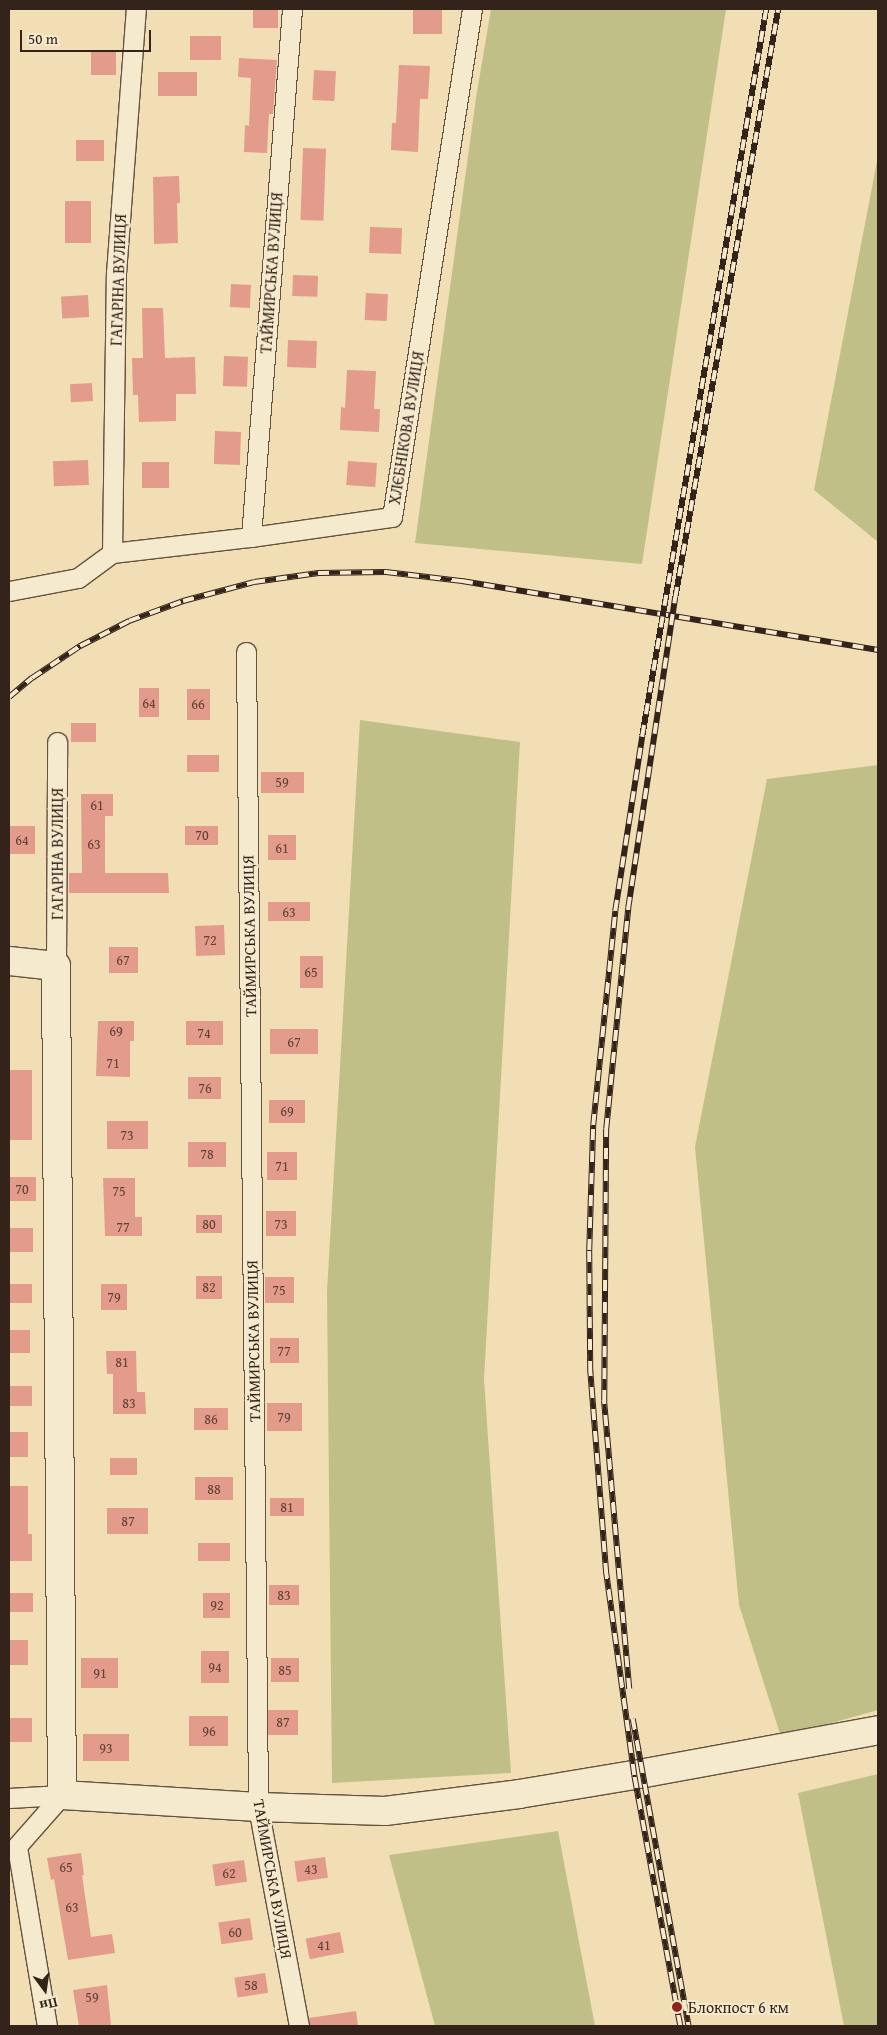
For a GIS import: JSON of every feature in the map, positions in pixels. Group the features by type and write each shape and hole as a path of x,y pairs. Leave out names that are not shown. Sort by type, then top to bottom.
{"main road":[{"path":"9,961 56,966 62,1795 258,1807 386,1811 557,1788 878,1730"}],"street":[{"name":"ГАГАРІНА ВУЛИЦЯ","path":"112,553 116,273 136,9"},
{"name":"ТАЙМИРСЬКА ВУЛИЦЯ","path":"251,537 292,9"},
{"name":"ХЛЄБНІКОВА ВУЛИЦЯ","path":"9,591 78,578 112,553 251,537 392,516 472,9"},
{"name":"ТАЙМИРСЬКА ВУЛИЦЯ","path":"246,652 258,1807 299,2026"},
{"name":"ГАГАРІНА ВУЛИЦЯ","path":"56,966 57,742"},
{"path":"9,1798 62,1795"},
{"path":"47,2026 17,1846 62,1795"}],"shaded area":[{"path":"491,9 726,9 642,564 415,543 476,98"},
{"path":"878,156 878,542 814,490"},
{"path":"360,720 520,742 484,1379 511,1773 332,1783 327,1292"},
{"path":"878,765 878,1710 781,1737 739,1605 695,1147 767,779"},
{"path":"878,1774 878,2026 844,2026 798,1793"},
{"path":"558,1831 595,2026 435,2026 389,1855"}],"building":[{"path":"253,9 278,9 278,28 253,28"},
{"path":"413,9 442,9 442,34 413,34"},
{"path":"190,36 221,36 221,60 190,60"},
{"path":"91,50 116,50 116,75 91,75"},
{"path":"239,58 277,60 273,114 269,114 267,153 244,152 245,125 249,126 251,78 238,77"},
{"path":"399,65 430,66 428,99 420,99 418,152 391,150 392,123 396,123"},
{"path":"314,70 336,71 334,101 312,100"},
{"path":"158,72 197,72 197,96 158,96"},
{"path":"76,140 104,140 104,161 76,161"},
{"path":"303,148 326,149 323,221 300,220"},
{"path":"179,176 180,203 177,203 178,243 154,244 153,177"},
{"path":"65,201 91,201 91,243 65,243"},
{"path":"370,227 402,228 401,254 369,253"},
{"path":"293,275 318,276 317,297 292,296"},
{"path":"231,284 251,285 250,308 230,307"},
{"path":"366,293 388,294 387,321 365,320"},
{"path":"88,295 89,317 62,318 61,296"},
{"path":"142,308 163,308 165,358 195,357 196,394 176,394 176,421 139,422 138,395 133,395 132,358 143,358"},
{"path":"288,340 317,341 316,368 287,367"},
{"path":"224,356 248,357 247,387 223,386"},
{"path":"347,370 376,371 374,409 380,409 379,432 340,430 341,407 345,408"},
{"path":"92,383 93,401 71,402 70,384"},
{"path":"215,431 241,432 240,465 214,464"},
{"path":"88,460 89,485 54,486 53,461"},
{"path":"348,461 377,463 375,487 346,485"},
{"path":"142,462 169,462 169,488 142,488"},
{"path":"139,688 159,688 159,717 139,717"},
{"path":"187,689 210,689 210,720 187,720"},
{"path":"71,723 96,723 96,742 71,742"},
{"path":"187,755 219,755 219,772 187,772"},
{"path":"261,772 304,772 304,793 261,793"},
{"path":"81,794 113,794 113,816 105,816 105,873 168,873 169,893 69,893 69,873 82,873"},
{"path":"9,826 35,826 35,854 9,854"},
{"path":"185,826 218,826 218,845 185,845"},
{"path":"268,835 296,835 296,860 268,860"},
{"path":"268,902 310,902 310,921 268,921"},
{"path":"224,925 225,955 196,956 195,926"},
{"path":"109,947 138,947 138,973 109,973"},
{"path":"300,956 323,956 323,988 300,988"},
{"path":"98,1021 134,1021 134,1041 130,1041 130,1077 96,1076"},
{"path":"186,1021 223,1021 223,1045 186,1045"},
{"path":"270,1029 318,1029 318,1054 270,1054"},
{"path":"9,1070 32,1070 32,1140 9,1140"},
{"path":"188,1077 221,1077 221,1099 188,1099"},
{"path":"269,1100 305,1100 305,1123 269,1123"},
{"path":"107,1121 148,1121 148,1149 107,1149"},
{"path":"188,1142 226,1142 226,1167 188,1167"},
{"path":"267,1152 297,1152 297,1180 267,1180"},
{"path":"9,1177 36,1177 36,1201 9,1201"},
{"path":"103,1178 135,1178 135,1217 142,1217 142,1236 105,1236"},
{"path":"266,1211 296,1211 296,1236 266,1236"},
{"path":"196,1215 222,1215 222,1233 196,1233"},
{"path":"9,1228 33,1228 33,1252 9,1252"},
{"path":"196,1276 222,1276 222,1299 196,1299"},
{"path":"265,1277 294,1277 294,1303 265,1303"},
{"path":"9,1284 32,1284 32,1303 9,1303"},
{"path":"101,1284 127,1284 127,1310 101,1310"},
{"path":"9,1330 30,1330 30,1353 9,1353"},
{"path":"270,1338 299,1338 299,1363 270,1363"},
{"path":"106,1351 136,1351 137,1392 145,1392 146,1414 113,1414 113,1374 107,1374"},
{"path":"9,1386 32,1386 32,1406 9,1406"},
{"path":"267,1403 302,1403 302,1431 267,1431"},
{"path":"194,1408 228,1408 228,1430 194,1430"},
{"path":"9,1432 28,1432 28,1457 9,1457"},
{"path":"110,1458 137,1458 137,1475 110,1475"},
{"path":"195,1477 233,1477 233,1500 195,1500"},
{"path":"9,1486 28,1486 28,1534 32,1534 32,1561 9,1561"},
{"path":"270,1498 304,1498 304,1516 270,1516"},
{"path":"107,1508 148,1508 148,1534 107,1534"},
{"path":"198,1543 230,1543 230,1561 198,1561"},
{"path":"269,1585 299,1585 299,1605 269,1605"},
{"path":"9,1593 33,1593 33,1612 9,1612"},
{"path":"203,1593 230,1593 230,1618 203,1618"},
{"path":"9,1640 28,1640 28,1665 9,1665"},
{"path":"201,1651 229,1651 229,1683 201,1683"},
{"path":"81,1658 118,1658 118,1688 81,1688"},
{"path":"271,1658 299,1658 299,1682 271,1682"},
{"path":"268,1710 298,1710 298,1735 268,1735"},
{"path":"189,1716 228,1716 228,1746 189,1746"},
{"path":"9,1718 32,1718 32,1742 9,1742"},
{"path":"83,1734 129,1734 129,1761 83,1761"},
{"path":"81,1853 84,1875 82,1875 91,1937 112,1934 115,1953 68,1960 54,1879 51,1880 47,1858"},
{"path":"325,1857 328,1878 297,1882 294,1861"},
{"path":"244,1860 247,1882 215,1886 212,1864"},
{"path":"250,1918 253,1940 221,1944 218,1922"},
{"path":"340,1932 344,1953 310,1959 306,1939"},
{"path":"265,1973 268,1993 238,1998 234,1978"},
{"path":"107,1985 111,2026 79,2026 73,1990"},
{"path":"356,2011 358,2026 310,2026 309,2018"}],"railway":[{"path":"680,2026 634,1775 606,1574 590,1372 589,1250 593,1125 615,911 642,736 766,9"},
{"path":"629,1689 604,1401 606,1129 628,908 675,598 778,9"},
{"path":"9,697 32,678 80,646 129,621 183,601 254,582 318,573 386,572 462,581 878,650"},
{"path":"633,1719 689,2026"}],"place":[{"name":"Блокпост 6 км","path":"677,2007"}]}
